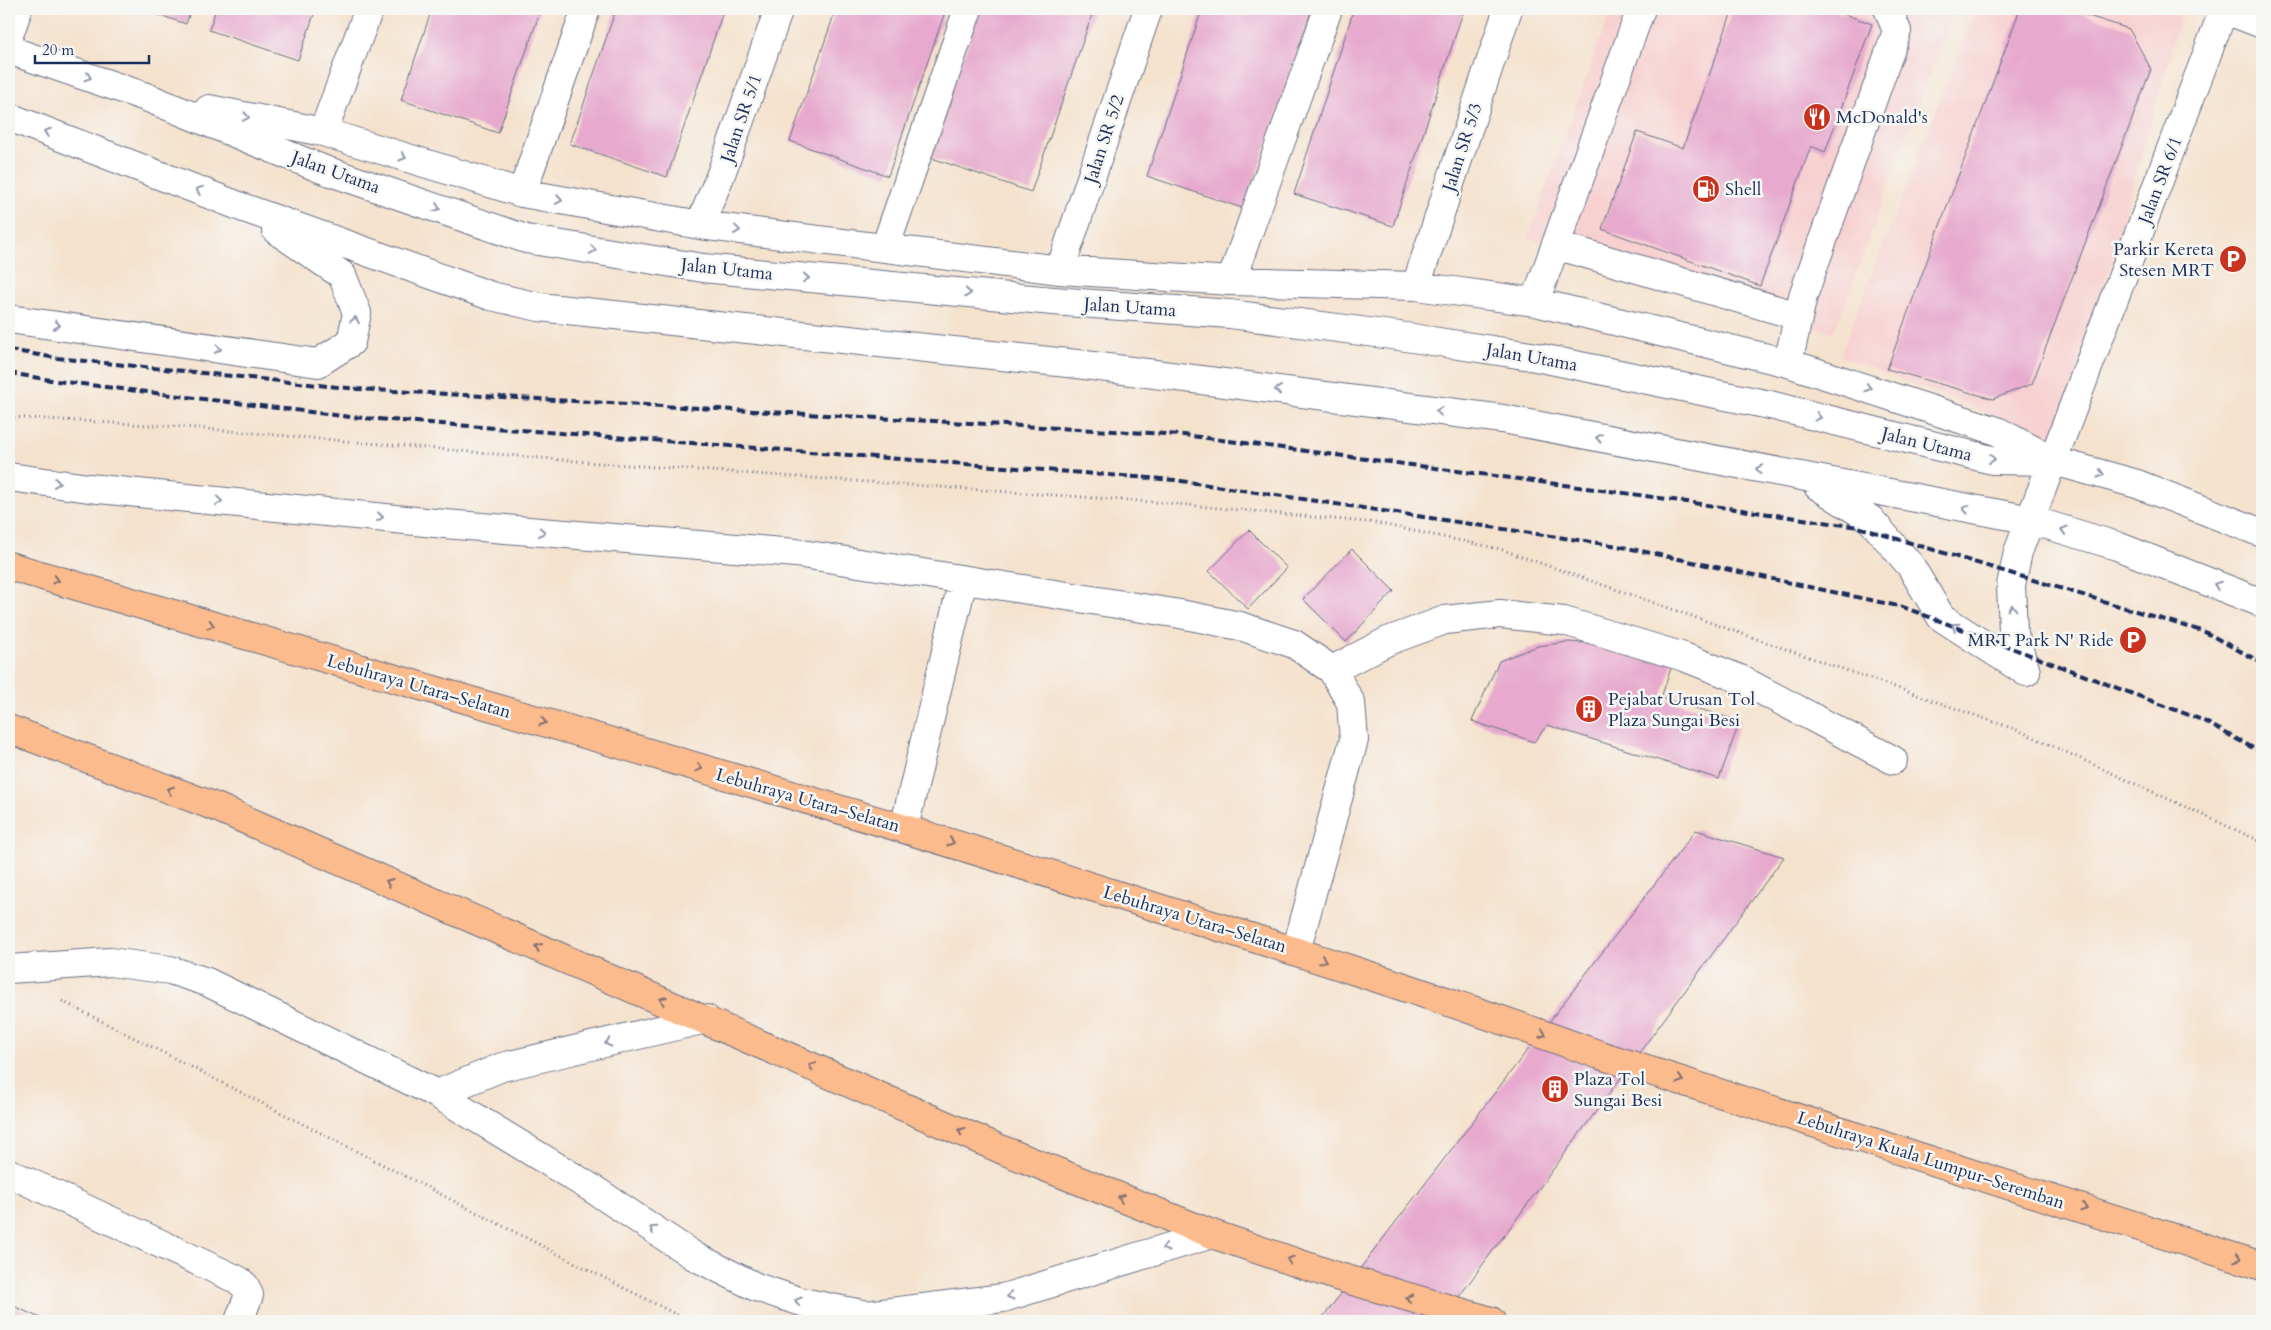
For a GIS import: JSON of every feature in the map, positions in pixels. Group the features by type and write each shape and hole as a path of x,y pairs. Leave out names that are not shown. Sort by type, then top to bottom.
{"highway":[{"name":"Lebuhraya Utara–Selatan","path":"9,566 904,828 1296,951 1497,1017 1600,1055"},
{"path":"9,729 216,807 706,1019 1005,1151 1212,1234 1336,1276 1491,1321"},
{"name":"Lebuhraya Kuala Lumpur–Seremban","path":"1600,1055 2262,1266"}],"street":[{"path":"9,35 18,9"},
{"path":"323,132 369,9"},
{"path":"522,194 586,9"},
{"name":"Jalan SR 5/1","path":"700,225 721,174 779,9"},
{"path":"885,248 968,9"},
{"name":"Jalan SR 5/2","path":"1060,270 1148,9"},
{"path":"1231,281 1328,9"},
{"name":"Jalan SR 5/3","path":"1416,286 1508,9"},
{"path":"1535,302 1641,9"},
{"path":"1788,362 1806,287 1896,31 1888,9"},
{"path":"2223,9 2262,24"},
{"name":"Jalan SR 6/1","path":"1807,478 1870,519 1910,565 1941,617 2026,672 2013,631 2011,585 2018,552 2032,520 2223,9"},
{"name":"Jalan Utama","path":"9,50 146,97 322,168 526,239 703,268 1053,301 1230,314 1399,336 1531,356 1770,405 1992,460 2054,461 2137,484 2262,533"},
{"path":"146,97 323,132 522,194 700,225 1060,270 1231,281 1416,286 1535,302 1788,362 1997,431 2054,461"},
{"path":"9,117 244,208 491,296 539,307 1076,364 1503,419 2032,520 2117,546 2262,603"},
{"path":"9,318 318,363 351,342 357,313 342,275 244,208"},
{"path":"1556,244 1798,316"},
{"path":"9,476 89,488 445,524 796,553 1180,614 1240,626 1294,644 1332,670 1351,702 1354,740 1296,951"},
{"path":"904,828 963,580"},
{"path":"1332,670 1388,642 1445,620 1500,614 1564,621 1684,658 1740,679 1893,760"},
{"path":"9,968 110,962 170,970 207,982 437,1094 593,1189 694,1256 756,1287 802,1302 868,1316 1002,1298 1212,1234"},
{"path":"437,1094 502,1067 706,1019"},
{"path":"9,1173 238,1280 246,1286 249,1295 239,1321"}],"path":[{"path":"9,416 184,427 599,464 1167,503 1376,523 1500,550 2020,730 2262,842"},
{"path":"53,997 689,1321"}],"shaded area":[{"path":"1611,9 1954,9 1834,333 1528,238"},
{"path":"1975,9 2173,9 2182,12 2060,441 1840,356"}],"building":[{"path":"142,9 191,9 186,24"},
{"path":"216,9 316,9 298,60 209,30"},
{"path":"432,9 541,9 498,133 401,100"},
{"path":"616,9 724,9 667,177 570,144"},
{"path":"836,9 946,9 888,176 790,141"},
{"path":"980,9 1094,9 1031,192 929,157"},
{"path":"1202,9 1312,9 1245,209 1147,176"},
{"path":"1354,9 1464,9 1393,226 1294,194"},
{"path":"1733,9 1830,9 1872,24 1825,152 1811,146 1760,286 1602,229 1637,132 1683,148"},
{"path":"2020,9 2067,9 2129,29 2151,69 2032,384 1993,399 1887,369"},
{"path":"1249,530 1287,568 1248,609 1209,571"},
{"path":"1352,549 1394,591 1346,642 1303,599"},
{"name":"Pejabat Urusan Tol Plaza Sungai Besi","path":"1568,642 1606,644 1674,659 1661,698 1740,721 1719,779 1547,725 1534,742 1472,721 1499,661 1538,646"},
{"name":"Plaza Tol Sungai Besi","path":"1696,830 1784,857 1441,1321 1320,1321"},
{"path":"9,1304 47,1321 9,1321"}],"railway":[{"path":"9,350 57,358 357,389 1184,435 1632,494 1858,527 2205,632 2262,663"},
{"path":"9,373 57,381 351,417 1175,480 1618,546 1903,607 2202,720 2262,753"}],"place":[{"name":"McDonald's","path":"1817,117"},
{"name":"Shell","path":"1706,189"},
{"name":"Parkir Kereta Stesen MRT","path":"2233,259"},
{"name":"MRT Park N' Ride","path":"2133,640"},
{"name":"Pejabat Urusan Tol Plaza Sungai Besi","path":"1589,709"},
{"name":"Plaza Tol Sungai Besi","path":"1555,1089"}]}
